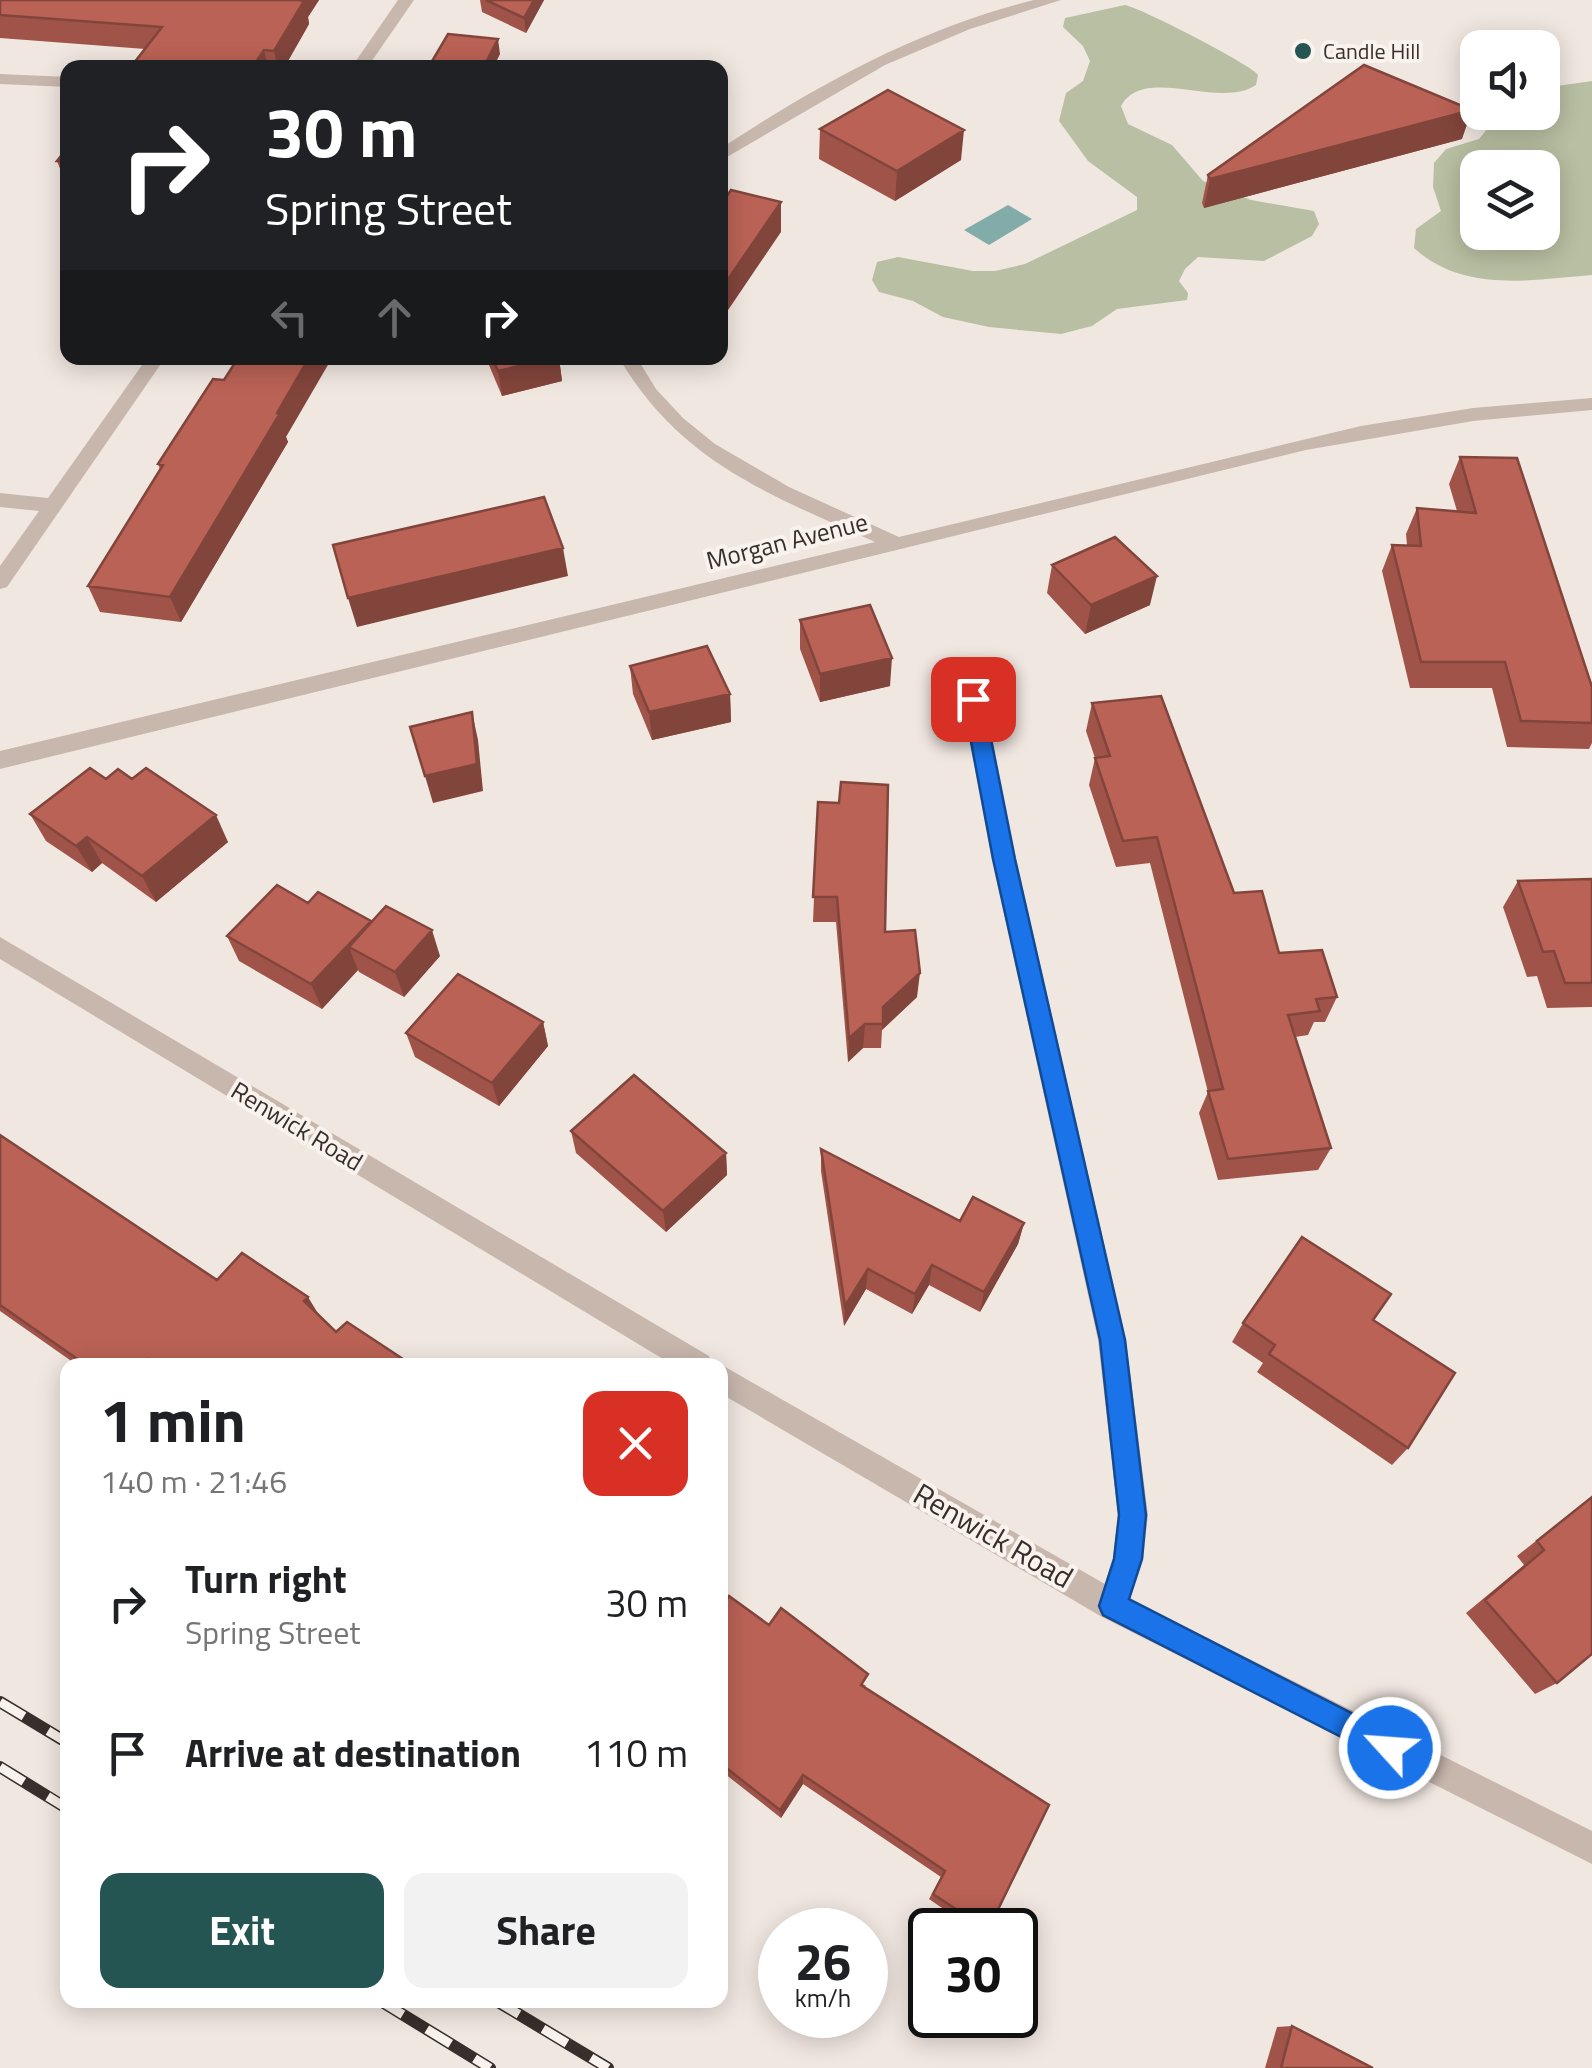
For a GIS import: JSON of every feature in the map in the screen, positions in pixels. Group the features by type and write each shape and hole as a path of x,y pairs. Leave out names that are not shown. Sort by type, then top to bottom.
{"street":[{"path":"364,60 406,0"},
{"path":"728,151 923,40 968,22 1052,0"},
{"path":"0,79 60,82"},
{"path":"0,582 151,365"},
{"path":"632,365 655,400 719,455 894,542"},
{"name":"Morgan Avenue","path":"0,760 1135,487 1328,436 1476,412 1591,406"},
{"path":"0,500 52,505"},
{"path":"973,699 1004,859 1112,1340 1132,1515 1128,1559 1113,1606"},
{"name":"Renwick Road","path":"0,947 687,1358"},
{"name":"Renwick Road","path":"728,1383 1113,1606 1592,1848"}],"green space":[{"path":"1125,5 1196,38 1258,75 1256,85 1241,91 1164,87 1132,94 1121,106 1128,124 1172,145 1203,181 1251,200 1314,211 1319,224 1312,236 1264,261 1198,257 1179,281 1188,293 1187,300 1117,309 1092,326 1061,334 989,327 943,317 913,301 879,292 872,280 877,262 898,257 973,271 995,271 1025,264 1137,210 1137,197 1088,161 1059,121 1066,93 1083,81 1090,61 1083,46 1063,27 1065,18"},
{"path":"1592,81 1592,275 1522,281 1476,278 1433,262 1414,248 1416,229 1441,211 1433,187 1434,163 1446,149 1479,139 1486,130 1560,130 1560,86"}],"water":[{"path":"1008,205 1032,219 989,245 964,230"}],"building":[{"path":"0,0 304,1 274,51 264,50 257,60 136,60 162,27 0,15"},
{"path":"486,0 534,0 524,18"},
{"path":"448,34 498,39 487,60 433,60"},
{"path":"1364,65 1460,105 1460,113 1210,179 1208,175"},
{"path":"888,90 964,130 897,171 820,129"},
{"path":"731,190 781,202 728,279"},
{"path":"234,365 305,365 170,597 88,586 163,465 158,464 213,379 224,380"},
{"path":"495,365 523,365 498,371"},
{"path":"1460,457 1517,458 1592,687 1592,723 1521,721 1505,662 1421,662 1392,545 1421,546 1417,508 1476,513"},
{"path":"544,497 563,548 348,598 333,545"},
{"path":"1115,537 1157,576 1091,605 1052,565"},
{"path":"870,605 892,658 820,674 800,620"},
{"path":"707,646 730,694 649,712 630,666"},
{"path":"1161,696 1234,893 1262,891 1279,953 1322,950 1337,997 1316,999 1320,1011 1288,1015 1331,1148 1228,1159 1208,1091 1223,1089 1157,837 1123,841 1095,758 1110,756 1092,703"},
{"path":"472,712 477,764 425,776 410,727"},
{"path":"90,768 106,779 118,769 132,779 146,768 216,815 142,876 87,837 76,846 30,814"},
{"path":"841,782 888,785 885,932 915,930 920,973 883,1007 883,1024 865,1024 849,1038 837,897 813,897 818,802 839,803"},
{"path":"1592,879 1592,983 1565,983 1554,951 1543,952 1518,881"},
{"path":"277,885 308,903 318,892 371,921 311,984 227,936"},
{"path":"386,906 432,930 395,972 349,947"},
{"path":"458,974 543,1022 492,1083 406,1033"},
{"path":"634,1075 726,1153 663,1211 571,1131"},
{"path":"0,1135 217,1280 242,1253 308,1297 304,1301 336,1332 347,1322 401,1358 76,1358 0,1305"},
{"path":"821,1149 960,1221 973,1197 1024,1223 984,1292 932,1265 915,1294 868,1269 845,1306"},
{"path":"1302,1237 1391,1294 1373,1320 1455,1373 1408,1448 1269,1354 1275,1345 1243,1323"},
{"path":"1592,1497 1592,1654 1557,1683 1485,1600 1544,1550 1537,1541"},
{"path":"729,1596 769,1625 781,1608 868,1674 861,1685 1049,1805 999,1908 954,1908 933,1894 945,1871 803,1775 780,1810 728,1769"},
{"path":"1292,2026 1373,2068 1281,2068"}],"railway":[{"path":"0,1702 60,1738"},
{"path":"0,1767 60,1804"},
{"path":"392,2008 490,2068"},
{"path":"508,2008 608,2068"}],"place":[{"name":"Candle Hill","path":"1303,51"}],"route":[{"path":"973,699 1004,859 1112,1340 1131,1475 1132,1515 1128,1559 1113,1606 1390,1748"}]}
